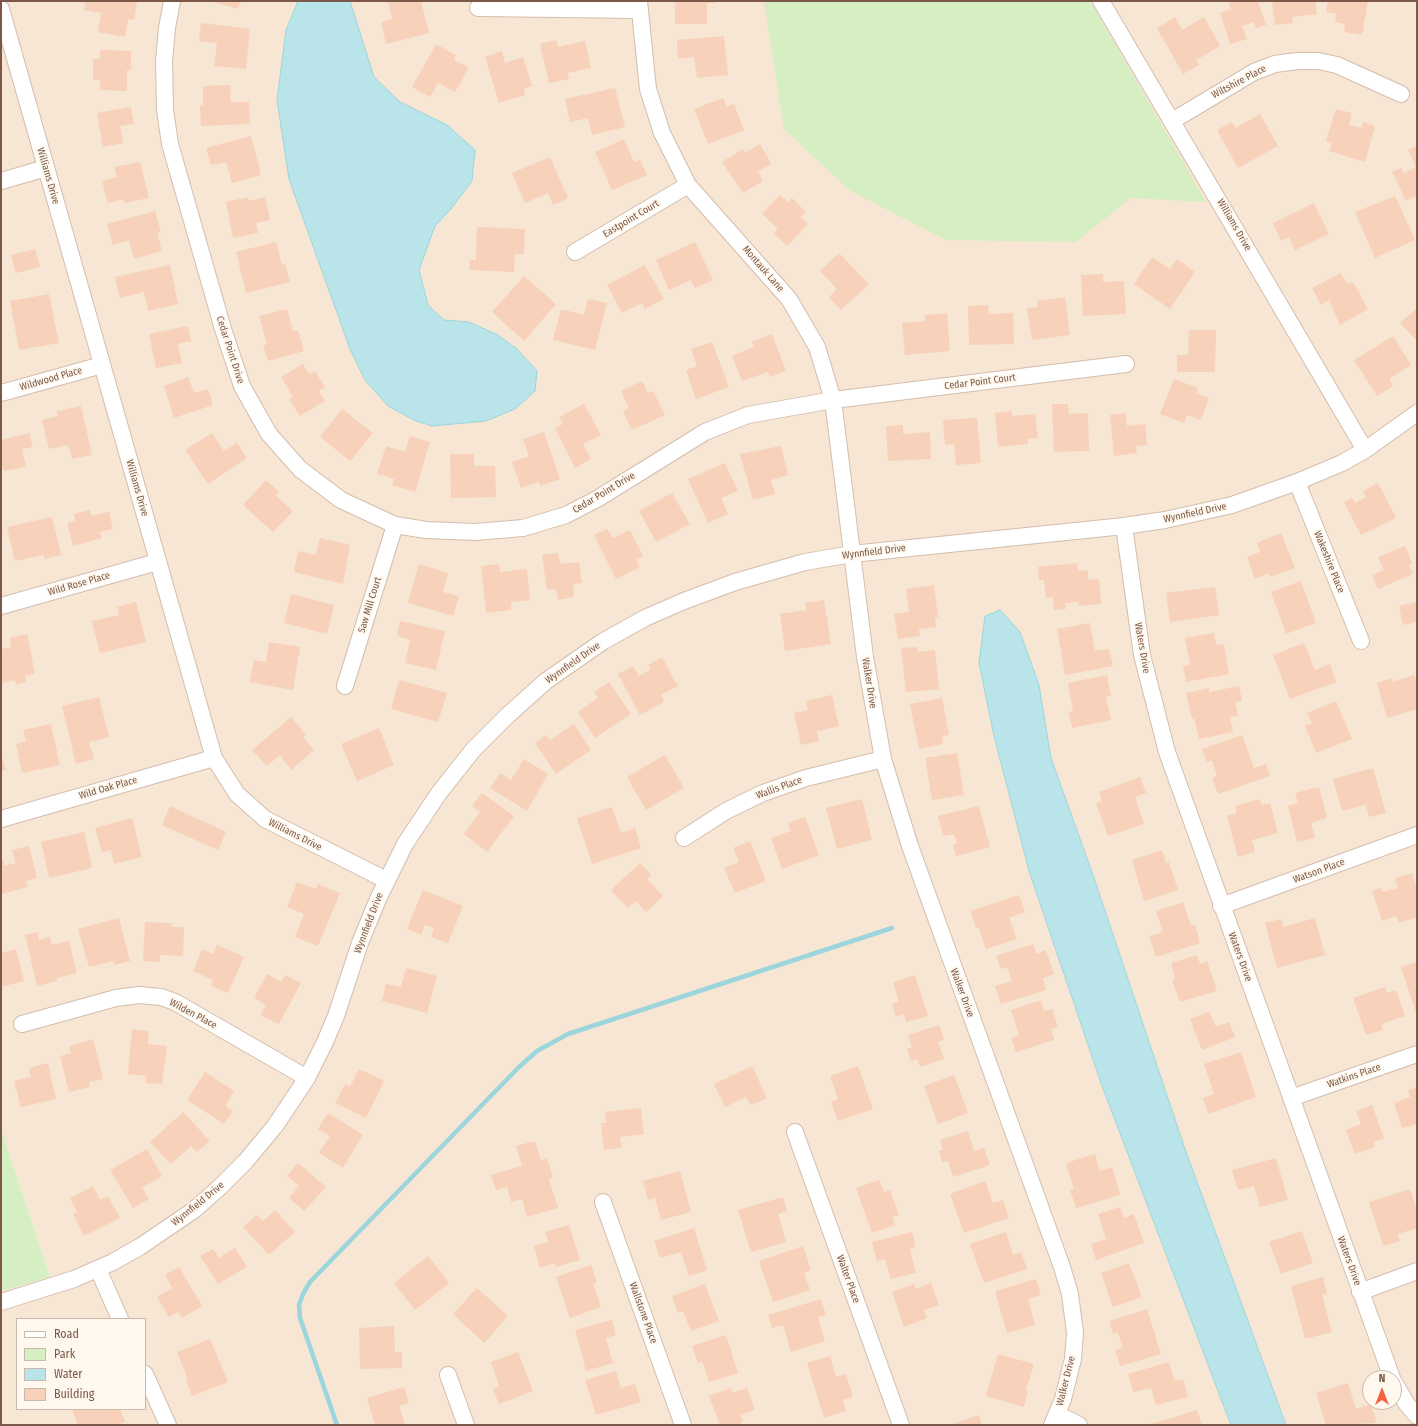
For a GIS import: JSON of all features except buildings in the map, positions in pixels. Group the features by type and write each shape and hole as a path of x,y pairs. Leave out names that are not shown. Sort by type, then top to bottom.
{"street":[{"name":"Cedar Point Drive","path":"172,1 167,28 164,61 165,110 170,144 223,329 242,386 269,434 300,469 341,500 395,525 426,530 474,532 523,528 566,515 591,502 706,432 748,415 833,400"},
{"name":"Williams Drive","path":"1101,1 1365,450"},
{"path":"478,8 639,6"},
{"name":"Montauk Lane","path":"639,6 648,89 662,134 688,185 789,299 817,347 833,400 852,554"},
{"name":"Williams Drive","path":"1,10 214,758 237,794 250,808 265,819 386,880"},
{"name":"Wiltshire Place","path":"1172,121 1254,72 1286,62 1312,60 1337,64 1401,94"},
{"path":"1,181 46,168"},
{"name":"Eastpoint Court","path":"575,252 688,185"},
{"name":"Cedar Point Court","path":"833,400 1126,364"},
{"name":"Wildwood Place","path":"1,393 102,365"},
{"name":"Wynnfield Drive","path":"1,1302 55,1286 98,1269 164,1231 194,1210 220,1187 266,1137 307,1078 333,1022 369,918 386,880 415,828 461,765 517,706 574,661 635,623 698,595 782,568 852,554 1124,526 1172,519 1232,505 1320,473 1365,450 1417,413"},
{"name":"Wakeshire Place","path":"1297,482 1361,641"},
{"name":"Saw Mill Court","path":"345,686 395,525"},
{"name":"Waters Drive","path":"1124,526 1142,655 1158,722 1177,784 1389,1370"},
{"name":"Walker Drive","path":"852,554 866,664 883,759 912,854 1068,1287 1073,1313 1074,1346 1070,1372 1055,1420"},
{"name":"Wild Rose Place","path":"1,606 157,562"},
{"name":"Wild Oak Place","path":"1,819 214,758"},
{"name":"Wallis Place","path":"684,838 744,802 777,787 806,778 883,759"},
{"name":"Watson Place","path":"1221,906 1417,835"},
{"name":"Wilden Place","path":"22,1024 116,998 139,995 161,998 175,1002 307,1078"},
{"name":"Watkins Place","path":"1291,1098 1417,1054"},
{"name":"Walter Place","path":"795,1132 901,1425"},
{"name":"Wallstone Place","path":"603,1202 683,1425"},
{"path":"98,1269 120,1318"},
{"path":"1360,1292 1417,1271"},
{"path":"448,1375 466,1425"},
{"path":"146,1376 168,1425"},
{"path":"1402,1396 1417,1416"},
{"path":"1055,1420 1079,1425"}],"shaded area":[{"path":"1,1 1417,1 1417,1425 1286,1425 1185,1149 1093,875 1051,758 1039,685 1020,632 979,663 994,736 1029,871 1102,1086 1231,1425 1,1425 1,1291 50,1277 1,1129"}],"green space":[{"path":"764,1 1090,1 1206,202 1131,198 1075,242 946,240 849,190 784,129"},
{"path":"1,1129 50,1277 1,1291"}],"water":[{"path":"298,1 350,1 374,77 400,102 447,125 475,150 472,181 450,210 435,226 419,270 428,305 444,320 469,322 496,334 516,348 537,371 535,391 515,409 486,421 432,426 416,421 388,406 365,380 350,349 289,179 277,100 286,30"},
{"path":"1000,610 1020,632 1039,685 1051,758 1093,875 1185,1149 1286,1425 1231,1425 1102,1086 1029,871 994,736 979,663 985,616"}],"waterway":[{"path":"337,1425 300,1318 299,1305 303,1294 310,1282 519,1067 537,1051 568,1034 892,928"}]}
